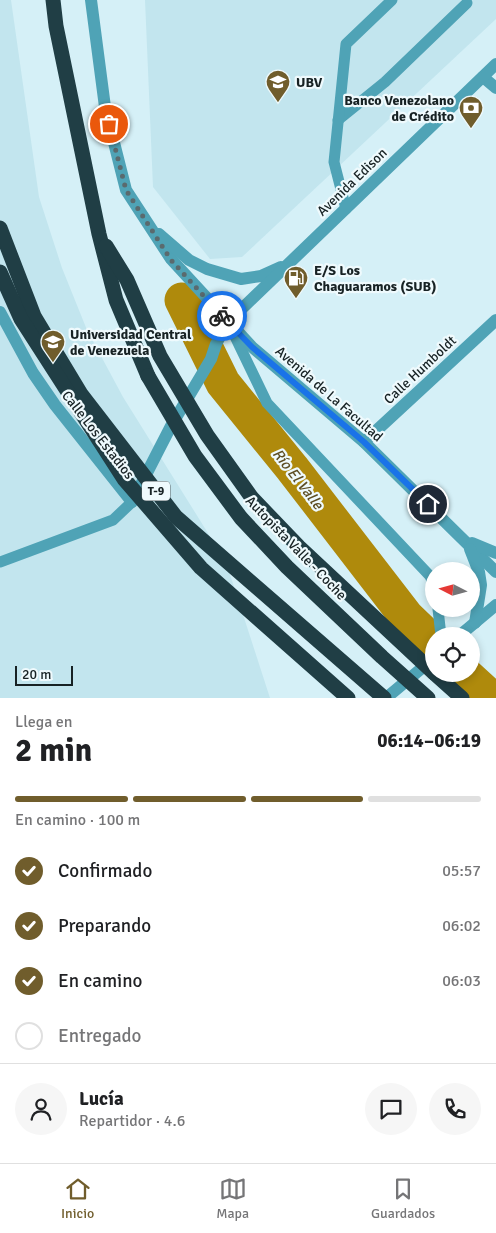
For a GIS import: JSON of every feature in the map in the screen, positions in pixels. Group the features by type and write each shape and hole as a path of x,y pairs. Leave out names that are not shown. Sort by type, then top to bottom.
{"highway":[{"name":"Autopista Valle - Coche","path":"53,0 56,26 99,234 116,300 148,376 195,456 241,518 287,567 428,698"},
{"name":"T-9","path":"0,228 34,316 76,386 176,516 385,698"},
{"name":"Autopista Valle - Coche","path":"99,234 127,280 160,356 207,435 252,498 298,547 425,665"},
{"path":"0,272 21,319 124,479 200,568 348,698"},
{"name":"Autopista Valle - Coche","path":"444,682 462,698"}],"street":[{"name":"Avenida de La Facultad","path":"91,0 105,107 126,190 171,260 252,347 364,442 466,540 496,572"},
{"name":"Avenida Edison","path":"228,322 496,64"},
{"path":"483,76 496,88"},
{"path":"149,226 189,260 207,269 240,279 261,276 290,262"},
{"name":"Calle Los Estadios","path":"0,312 33,373 55,405 132,502 171,426 211,359 228,322"},
{"name":"Calle Humboldt","path":"364,442 496,320"},
{"path":"466,540 496,553"},
{"path":"466,540 480,572 481,585 475,623"},
{"path":"470,627 496,605"},
{"path":"385,698 425,665"}],"lane":[{"path":"346,209 334,162 346,44 392,0"},
{"path":"338,120 385,82 467,4"},
{"path":"228,322 267,403 425,571"},
{"path":"0,562 113,520 132,502"}],"shaded area":[{"name":"Universidad Central de Venezuela","path":"0,0 11,0 39,197 62,268 87,330 123,397 226,562 270,698 0,698"},
{"name":"UBV","path":"145,0 496,0 496,19 242,257 210,259 153,187"}],"waterway":[{"name":"Río El Valle","path":"182,300 223,383 292,468 406,616 425,634"},
{"name":"Río El Valle","path":"474,682 491,698"}],"way so far":[{"path":"109,124 126,190 171,260 222,316"}],"place":[{"name":"UBV","path":"278,103"},
{"name":"Banco Venezolano de Crédito","path":"471,129"},
{"name":"E/S Los Chaguaramos (SUB)","path":"296,299"},
{"name":"Universidad Central de Venezuela","path":"53,363"}],"route":[{"path":"222,316 252,347 364,442 428,504"}]}
